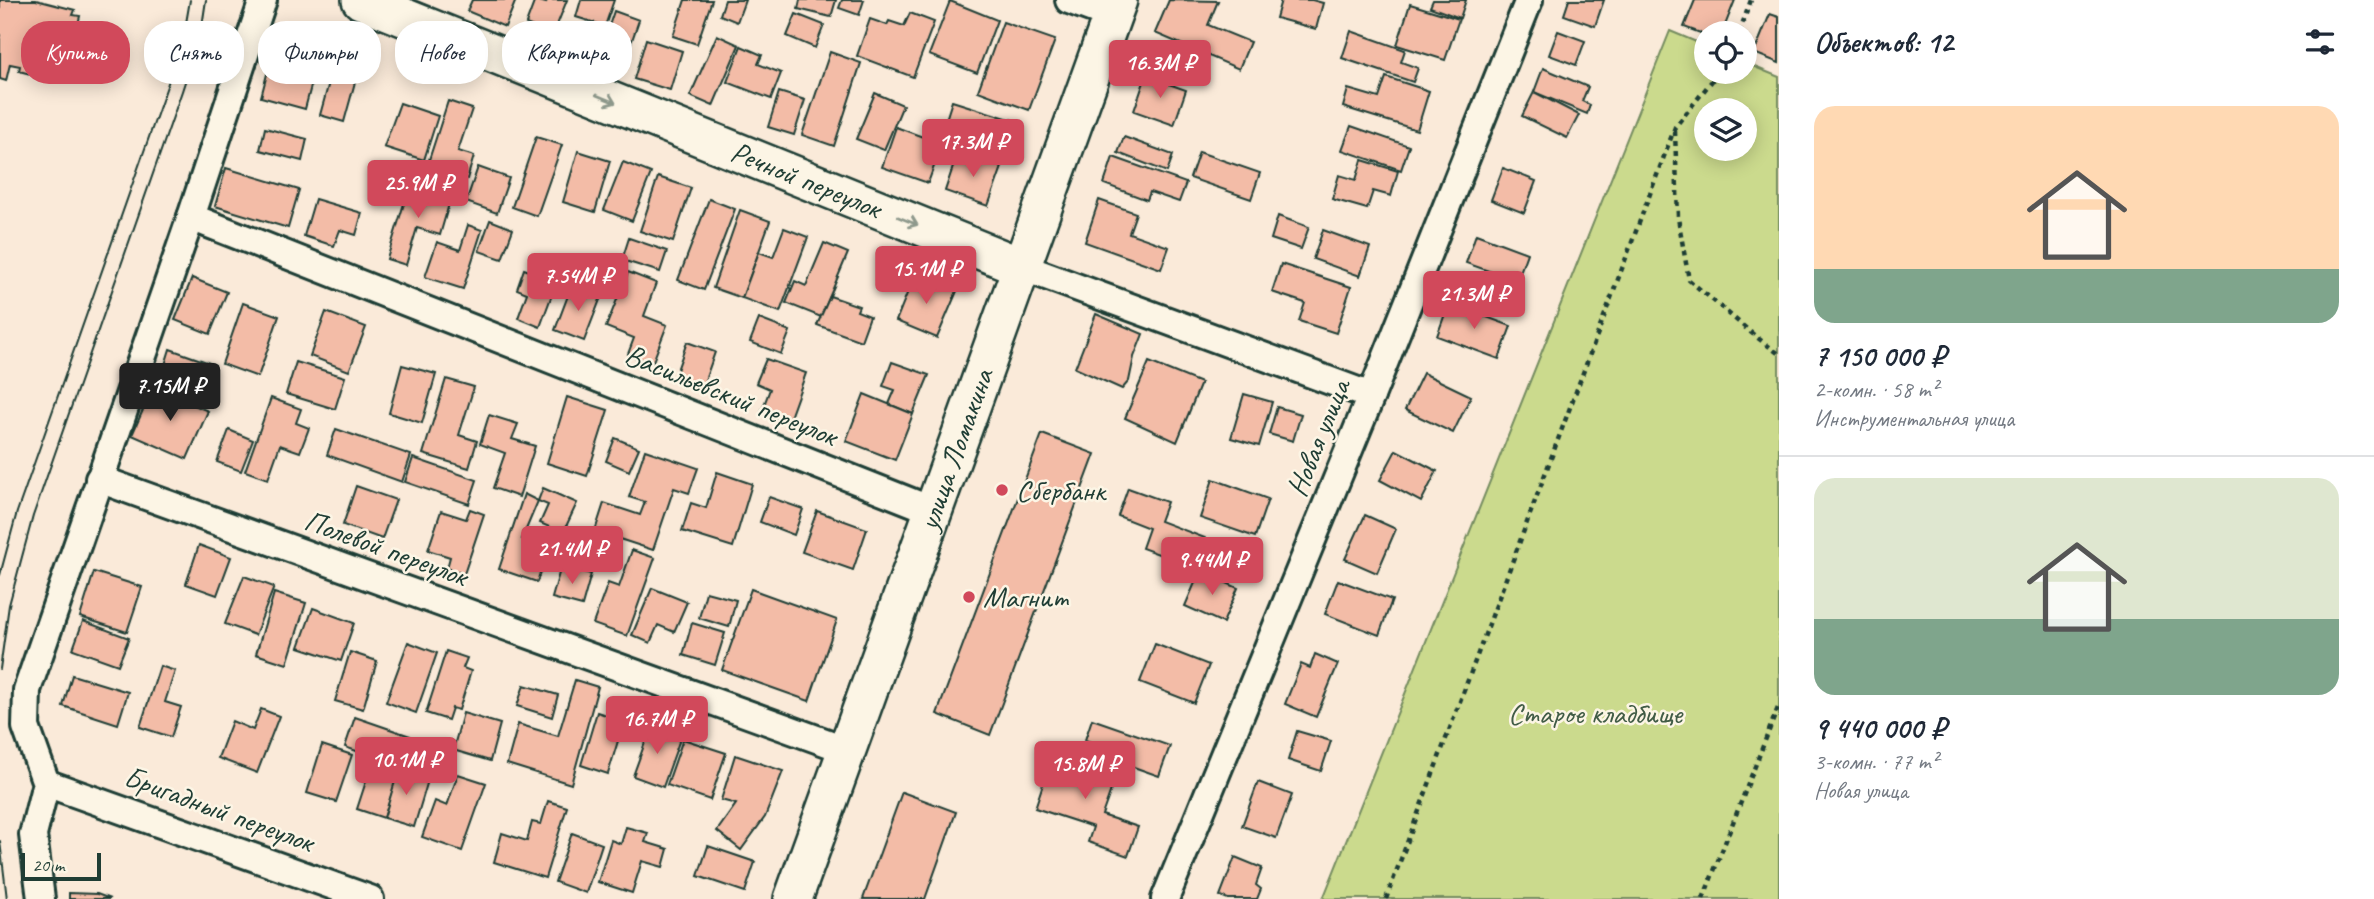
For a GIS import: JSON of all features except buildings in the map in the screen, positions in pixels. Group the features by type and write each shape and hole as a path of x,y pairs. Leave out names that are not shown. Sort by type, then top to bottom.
{"main road":[{"name":"Речной переулок","path":"361,0 1022,267"},
{"name":"улица Ломакина","path":"793,899 1115,8"}],"street":[{"path":"41,899 33,835 46,783 26,727 27,690 191,217 263,0"},
{"path":"1069,0 1115,8"},
{"name":"Новая улица","path":"1165,899 1371,396 1529,0"},
{"name":"Васильевский переулок","path":"191,217 934,512"},
{"name":"Речной переулок","path":"1022,267 1371,396"},
{"name":"Полевой переулок","path":"99,479 847,750"},
{"name":"Бригадный переулок","path":"46,783 335,893 370,899"}],"path":[{"path":"1743,21 1751,0"},
{"path":"1386,899 1675,127 1709,84"},
{"path":"1675,127 1678,218 1689,280 1779,354"},
{"path":"1703,899 1779,705"}],"green space":[{"name":"Старое кладбище","path":"1670,31 1694,41 1694,84 1757,84 1757,68 1779,77 1779,899 1323,899"}],"tram line":[{"path":"0,575 17,512 167,86 185,29 190,0"},
{"path":"0,669 9,605 33,516 182,91 201,33 206,0"},
{"path":"0,841 7,899"}],"place":[{"name":"Сбербанк","path":"1002,490"},
{"name":"Магнит","path":"969,597"}]}
